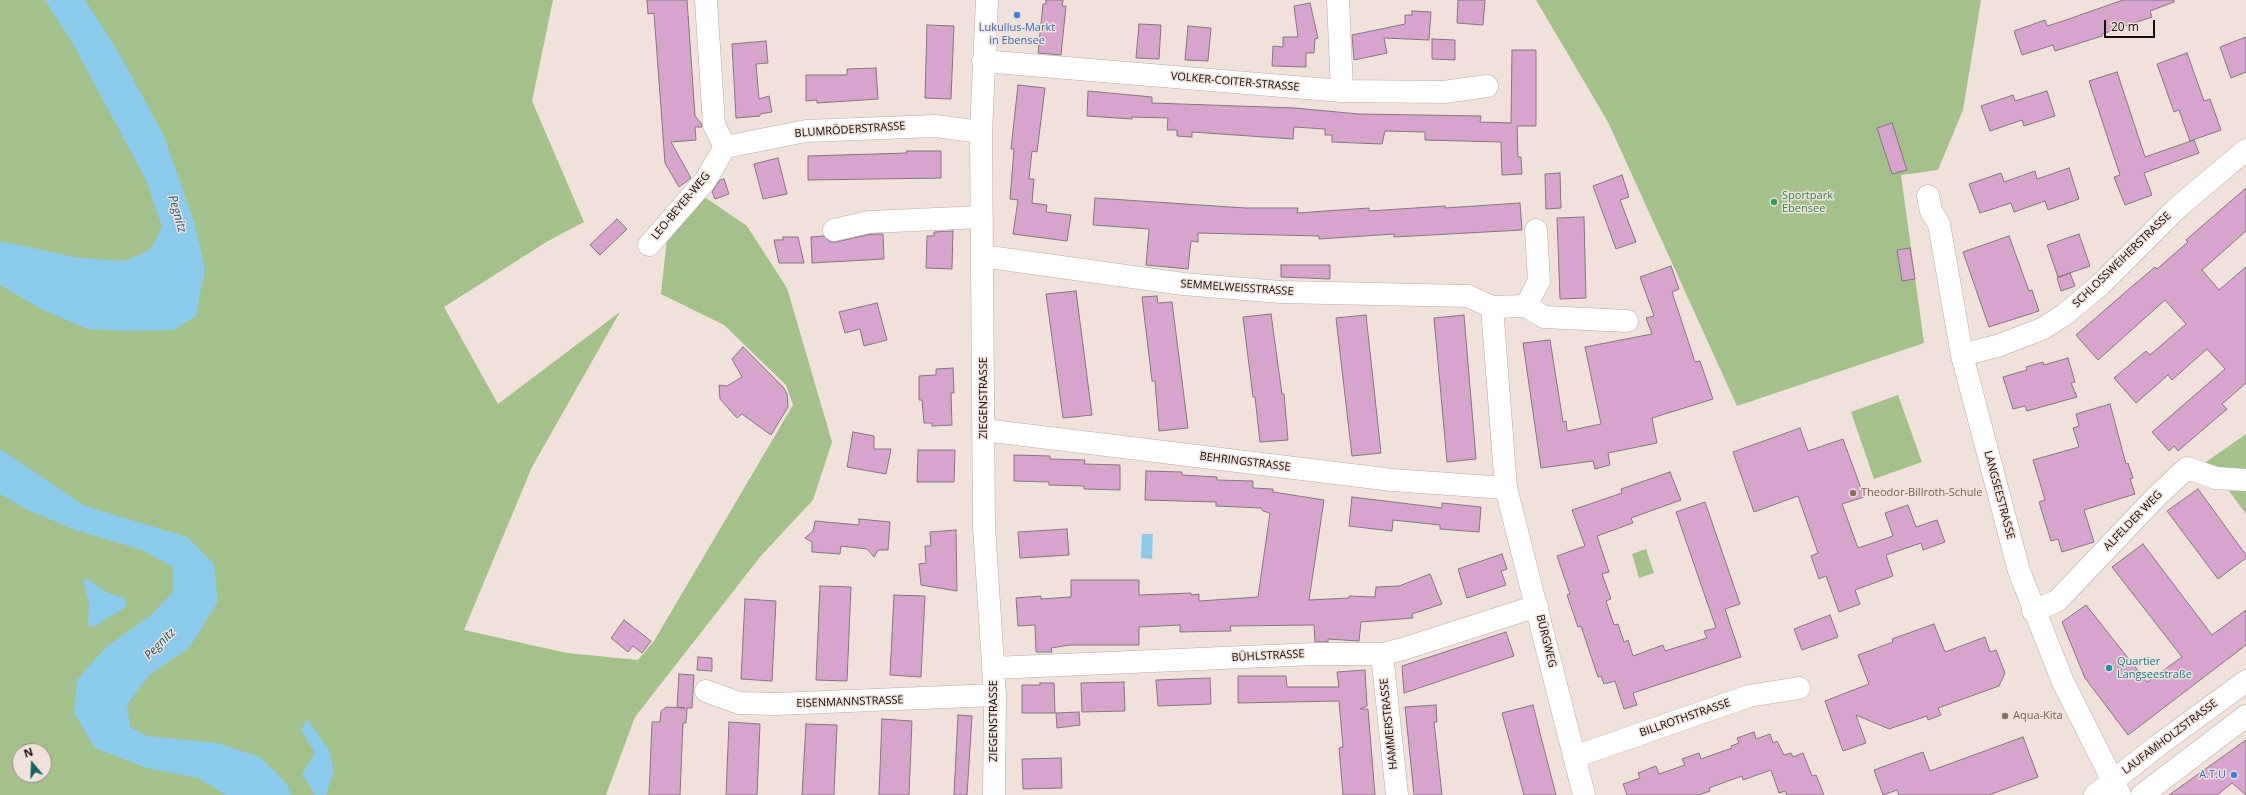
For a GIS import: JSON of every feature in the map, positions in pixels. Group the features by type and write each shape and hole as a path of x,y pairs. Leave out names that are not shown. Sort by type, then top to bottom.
{"street":[{"path":"706,0 714,125 725,147"},
{"name":"ZIEGENSTRASSE","path":"987,0 983,61 981,132 984,527 995,695 994,795"},
{"path":"1338,0 1342,91"},
{"name":"VOLKER-COITER-STRASSE","path":"983,61 1342,91 1444,92 1487,86"},
{"name":"BLUMRÖDERSTRASSE","path":"725,147 806,131 935,126 981,132"},
{"name":"LEO-BEYER-WEG","path":"649,245 705,181 725,147"},
{"name":"SCHLOSSWEIHERSTRASSE","path":"1962,354 1997,346 2042,330 2064,315 2100,285 2177,208 2246,150"},
{"name":"LANGSEESTRASSE","path":"1928,196 1931,211 1939,224 1962,354 2012,546 2034,611 2071,698 2117,787"},
{"path":"834,230 869,222 982,217"},
{"path":"1536,230 1539,281 1526,306 1544,317 1627,321"},
{"name":"SEMMELWEISSTRASSE","path":"982,256 1183,284 1282,292 1468,296 1492,307 1526,306"},
{"path":"1492,307 1506,488"},
{"name":"BEHRINGSTRASSE","path":"984,430 1392,480 1506,488"},
{"name":"ALFELDER WEG","path":"2034,611 2057,601 2156,497 2187,468 2216,478 2246,480"},
{"name":"BÜRGWEG","path":"1506,488 1584,795"},
{"name":"BÜHLSTRASSE","path":"993,668 1314,654 1382,654 1403,649 1537,606"},
{"name":"HAMMERSTRASSE","path":"1382,654 1397,795"},
{"name":"LAUFAMHOLZSTRASSE","path":"2095,795 2117,787 2246,681"},
{"name":"BILLROTHSTRASSE","path":"1574,757 1749,696 1799,688"},
{"name":"EISENMANNSTRASSE","path":"706,691 739,703 776,704 995,695"},
{"path":"2142,795 2246,716"}],"green space":[{"path":"0,0 553,0 532,101 584,222 548,241 444,307 498,404 620,312 532,467 464,630 567,653 638,660 654,641 793,405 786,385 724,325 661,294 667,238 703,196 747,226 787,288 832,442 813,500 760,557 635,717 606,795 0,795"},
{"name":"Sportpark Ebensee","path":"1536,0 1981,0 1963,110 1938,170 1901,175 1924,343 1737,406 1608,122"},
{"path":"1898,395 1922,462 1874,479 1851,412"},
{"path":"2246,434 2246,475 2206,469 2206,462"},
{"path":"2246,490 2246,514 2229,491"},
{"path":"1646,549 1654,573 1639,578 1632,554"}],"water":[{"name":"Pegnitz","path":"45,0 85,0 120,55 164,136 194,221 205,269 196,316 173,330 128,331 88,329 43,310 0,285 0,241 79,258 125,261 151,249 162,227 146,180 73,44"},
{"name":"Pegnitz","path":"0,449 85,506 187,537 214,564 218,601 190,647 148,676 127,705 130,727 147,736 217,743 260,757 287,784 291,795 226,795 198,778 147,768 95,748 74,713 77,680 105,648 151,615 173,592 173,567 142,550 75,530 24,508 0,494"},
{"path":"1142,534 1153,534 1152,559 1141,558"},
{"path":"87,579 108,593 124,598 127,606 94,627 88,625 89,604 83,580"},
{"path":"307,719 329,750 334,771 326,795 315,795 302,774 315,753 301,730"}],"building":[{"path":"647,0 687,0 695,116 701,123 702,127 695,127 696,140 671,142 691,178 679,187 665,163 654,13 648,14"},
{"path":"1046,0 1063,0 1062,6 1066,6 1061,55 1038,53 1043,4 1046,4"},
{"path":"1458,0 1485,0 1483,25 1457,23"},
{"path":"2123,0 2174,0 2174,2 2150,11 2152,17 2102,34 2102,36 2055,51 2053,45 2022,55 2014,31 2045,20 2047,26"},
{"path":"1310,3 1318,38 1315,39 1314,53 1306,53 1306,67 1272,66 1273,46 1283,47 1283,37 1298,37 1294,6"},
{"path":"1412,11 1431,12 1429,40 1384,38 1387,53 1354,60 1352,35 1405,24 1405,15 1412,15"},
{"path":"1139,24 1161,25 1159,59 1136,58"},
{"path":"927,25 954,26 951,99 925,98"},
{"path":"1188,26 1211,28 1208,61 1185,60"},
{"path":"2246,37 2246,72 2231,78 2220,47"},
{"path":"1432,39 1455,40 1455,60 1432,59"},
{"path":"766,41 768,63 756,64 759,99 769,96 772,112 760,114 760,116 736,118 732,44"},
{"path":"1512,50 1536,50 1536,126 1517,126 1518,157 1521,157 1522,174 1502,175 1501,142 1425,140 1425,132 1385,131 1382,144 1332,142 1332,135 1325,135 1325,129 1294,127 1293,139 1192,132 1192,137 1177,136 1177,130 1167,130 1168,118 1132,117 1132,119 1087,116 1088,91 1152,97 1152,103 1295,108 1359,114 1481,116 1480,122 1511,123"},
{"path":"2187,53 2204,101 2210,99 2221,130 2190,141 2179,110 2174,112 2157,64"},
{"path":"876,68 878,99 817,103 817,100 806,101 806,75 847,75 847,69"},
{"path":"2117,72 2145,157 2194,140 2199,153 2144,173 2152,195 2125,205 2114,177 2120,175 2089,81"},
{"path":"1018,85 1045,88 1037,152 1032,151 1029,179 1034,179 1032,203 1047,205 1046,212 1071,215 1067,241 1013,234 1018,200 1010,199 1014,149 1011,149"},
{"path":"2047,91 2055,116 2024,126 2022,120 1990,131 1981,106 2013,95 2015,101"},
{"path":"1892,123 1907,170 1892,174 1877,128"},
{"path":"907,151 941,151 941,178 808,180 808,156 907,153"},
{"path":"778,158 787,194 763,199 754,164"},
{"path":"2069,168 2079,199 2048,210 2045,201 2014,212 2011,203 1980,213 1969,184 2001,173 2004,182 2035,171 2037,179"},
{"path":"1560,173 1561,208 1546,209 1545,174"},
{"path":"1622,175 1629,197 1620,200 1636,242 1616,249 1593,186"},
{"path":"724,179 729,194 715,199 712,192 720,180"},
{"path":"2246,188 2246,231 2202,270 2219,290 2246,267 2246,383 2222,404 2227,409 2178,451 2174,446 2169,451 2152,432 2225,369 2207,349 2172,380 2168,375 2136,403 2114,378 2146,351 2150,355 2186,324 2165,300 2098,360 2076,335 2155,267 2157,269 2188,242 2186,240"},
{"path":"1095,198 1245,208 1298,208 1297,213 1369,208 1369,211 1520,203 1522,230 1394,237 1394,234 1319,239 1319,236 1198,233 1198,242 1191,241 1188,269 1146,265 1149,229 1093,225"},
{"path":"1584,217 1586,298 1560,299 1557,218"},
{"path":"617,219 627,229 600,255 590,245"},
{"path":"953,231 952,269 926,268 927,236 934,236 934,232"},
{"path":"871,234 883,234 884,259 812,263 811,237 824,236 830,242 836,242"},
{"path":"2079,234 2090,266 2058,277 2047,245"},
{"path":"2009,236 2029,291 2032,290 2039,311 1989,327 1963,252"},
{"path":"783,237 798,237 804,263 779,263 774,240 783,240"},
{"path":"1910,248 1915,279 1902,281 1897,250"},
{"path":"1281,265 1330,265 1330,279 1281,277"},
{"path":"1671,266 1679,289 1672,292 1695,362 1700,361 1713,399 1652,418 1657,443 1608,453 1610,465 1595,469 1593,461 1541,468 1523,343 1550,340 1563,422 1566,421 1567,431 1601,424 1585,347 1652,334 1646,318 1654,316 1640,277"},
{"path":"2070,273 2075,286 2061,291 2057,278"},
{"path":"1076,291 1092,415 1063,418 1046,294"},
{"path":"1157,296 1158,303 1172,302 1188,428 1159,431 1155,381 1152,381 1142,297"},
{"path":"877,303 887,340 864,346 860,329 845,333 839,312"},
{"path":"1271,314 1282,394 1284,394 1288,440 1260,442 1243,317"},
{"path":"1366,315 1381,453 1352,456 1336,318"},
{"path":"1464,315 1476,459 1447,462 1434,318"},
{"path":"743,347 783,387 787,394 788,407 771,435 742,414 737,418 720,399 719,385 727,386 742,377 732,359"},
{"path":"2068,358 2075,382 2071,383 2077,397 2027,411 2025,406 2013,409 2003,377 2027,370 2026,367 2043,362 2044,365"},
{"path":"953,368 954,393 951,393 952,425 932,426 932,423 924,423 922,400 919,400 919,376 936,375 936,369"},
{"path":"2110,404 2126,464 2128,463 2133,478 2130,479 2135,494 2084,510 2094,542 2062,552 2058,539 2051,541 2039,502 2045,500 2033,460 2079,447 2073,428 2079,426 2076,414"},
{"path":"1800,428 1808,451 1843,439 1864,497 1842,504 1858,548 1893,536 1885,513 1908,505 1916,527 1937,520 1945,542 1923,550 1921,543 1886,555 1893,576 1855,590 1860,604 1839,612 1826,576 1819,579 1811,556 1818,553 1798,496 1754,512 1733,452"},
{"path":"853,432 874,436 874,449 891,449 886,474 847,467"},
{"path":"918,450 955,450 954,482 917,482"},
{"path":"1014,455 1050,456 1050,459 1085,460 1084,464 1120,465 1120,490 1084,489 1084,486 1049,485 1049,482 1014,481"},
{"path":"1146,471 1182,472 1182,475 1217,477 1217,480 1253,481 1253,488 1273,489 1273,492 1324,500 1309,600 1349,598 1349,596 1375,597 1376,587 1399,586 1430,574 1442,604 1412,614 1413,618 1361,622 1359,641 1328,639 1328,642 1315,642 1314,625 1230,626 1231,631 1180,632 1180,625 1139,627 1139,645 1070,645 1051,648 1052,652 1036,652 1035,625 1018,626 1016,598 1041,596 1041,599 1071,597 1071,580 1139,580 1139,595 1191,593 1191,595 1199,594 1199,601 1258,597 1270,513 1263,511 1261,508 1216,506 1216,502 1145,500"},
{"path":"1670,472 1681,500 1631,518 1633,523 1597,536 1609,572 1602,574 1611,599 1606,601 1614,625 1618,624 1624,642 1628,640 1633,656 1663,645 1665,651 1707,638 1704,631 1716,628 1676,512 1705,502 1740,604 1725,609 1741,657 1633,693 1637,705 1624,709 1615,681 1604,684 1601,676 1598,677 1581,626 1578,627 1567,595 1570,594 1557,556 1585,546 1572,510 1622,493 1621,489"},
{"path":"2198,489 2246,555 2246,558 2218,579 2167,511"},
{"path":"1352,497 1442,508 1442,503 1481,507 1479,532 1440,529 1440,525 1393,520 1392,531 1349,526"},
{"path":"859,519 890,522 888,550 878,550 874,557 867,549 841,546 840,554 812,552 812,542 805,538 813,531 815,521 859,525"},
{"path":"1067,529 1069,555 1020,558 1018,532"},
{"path":"956,530 957,591 921,585 919,564 926,563 925,546 931,546 930,532"},
{"name":"Quartier Langseestraße","path":"2143,544 2212,635 2246,610 2246,645 2128,735 2085,678 2062,622 2086,605 2147,682 2182,657 2112,567"},
{"path":"1502,554 1507,569 1501,571 1506,585 1467,598 1458,569"},
{"path":"820,586 851,587 847,681 816,680"},
{"path":"894,595 925,596 921,677 890,675"},
{"path":"745,599 776,601 772,681 741,679"},
{"path":"1830,615 1838,637 1802,650 1794,629"},
{"path":"624,620 651,641 642,653 633,646 628,652 611,638"},
{"path":"1934,624 1945,652 1985,637 1990,652 1996,650 2005,673 1999,686 1938,708 1941,715 1928,720 1927,716 1889,729 1856,715 1866,743 1843,751 1825,701 1869,684 1858,655 1893,642 1892,639"},
{"path":"1506,632 1514,656 1404,693 1402,666"},
{"path":"698,657 712,658 712,671 697,670"},
{"path":"1365,670 1367,706 1360,709 1368,709 1375,795 1343,795 1339,748 1343,747 1339,701 1238,703 1238,676 1286,676 1287,687 1339,687 1337,672"},
{"path":"679,674 694,675 692,708 687,708 686,723 683,723 680,795 649,795 652,722 660,722 661,711 666,707 685,708 677,707"},
{"path":"1210,678 1211,704 1158,706 1156,680"},
{"path":"1124,682 1125,711 1082,712 1081,683"},
{"path":"1040,683 1054,683 1055,713 1022,713 1022,685 1040,685"},
{"path":"1436,705 1437,722 1434,722 1442,795 1414,795 1405,707"},
{"path":"1533,705 1556,795 1524,795 1502,713"},
{"path":"1079,712 1080,725 1057,728 1056,713"},
{"path":"958,715 972,716 967,795 954,795"},
{"path":"882,719 912,721 909,795 879,795"},
{"path":"729,722 760,724 757,795 726,795"},
{"path":"806,724 837,725 834,795 802,795"},
{"path":"1754,732 1756,739 1770,734 1773,743 1777,741 1784,755 1791,753 1793,757 1803,753 1812,776 1816,775 1824,795 1787,795 1785,791 1779,793 1771,770 1743,780 1742,776 1709,788 1710,791 1699,795 1627,795 1623,784 1640,778 1638,773 1656,766 1659,774 1685,765 1682,759 1699,753 1701,759 1732,748 1731,746 1739,743 1737,738"},
{"path":"2023,737 2038,777 1989,795 1899,795 1897,790 1883,795 1874,770 1923,752 1930,771"},
{"path":"2246,740 2246,795 2232,783 2217,795 2169,795"},
{"path":"1061,758 1062,788 1023,789 1022,759"}],"place":[{"name":"Lukullus-Markt in Ebensee","path":"1017,15"},
{"name":"Sportpark Ebensee","path":"1774,202"},
{"name":"Theodor-Billroth-Schule","path":"1853,493"},
{"name":"Quartier Langseestraße","path":"2109,668"},
{"name":"Aqua-Kita","path":"2005,716"},
{"name":"A.T.U","path":"2234,775"}]}
